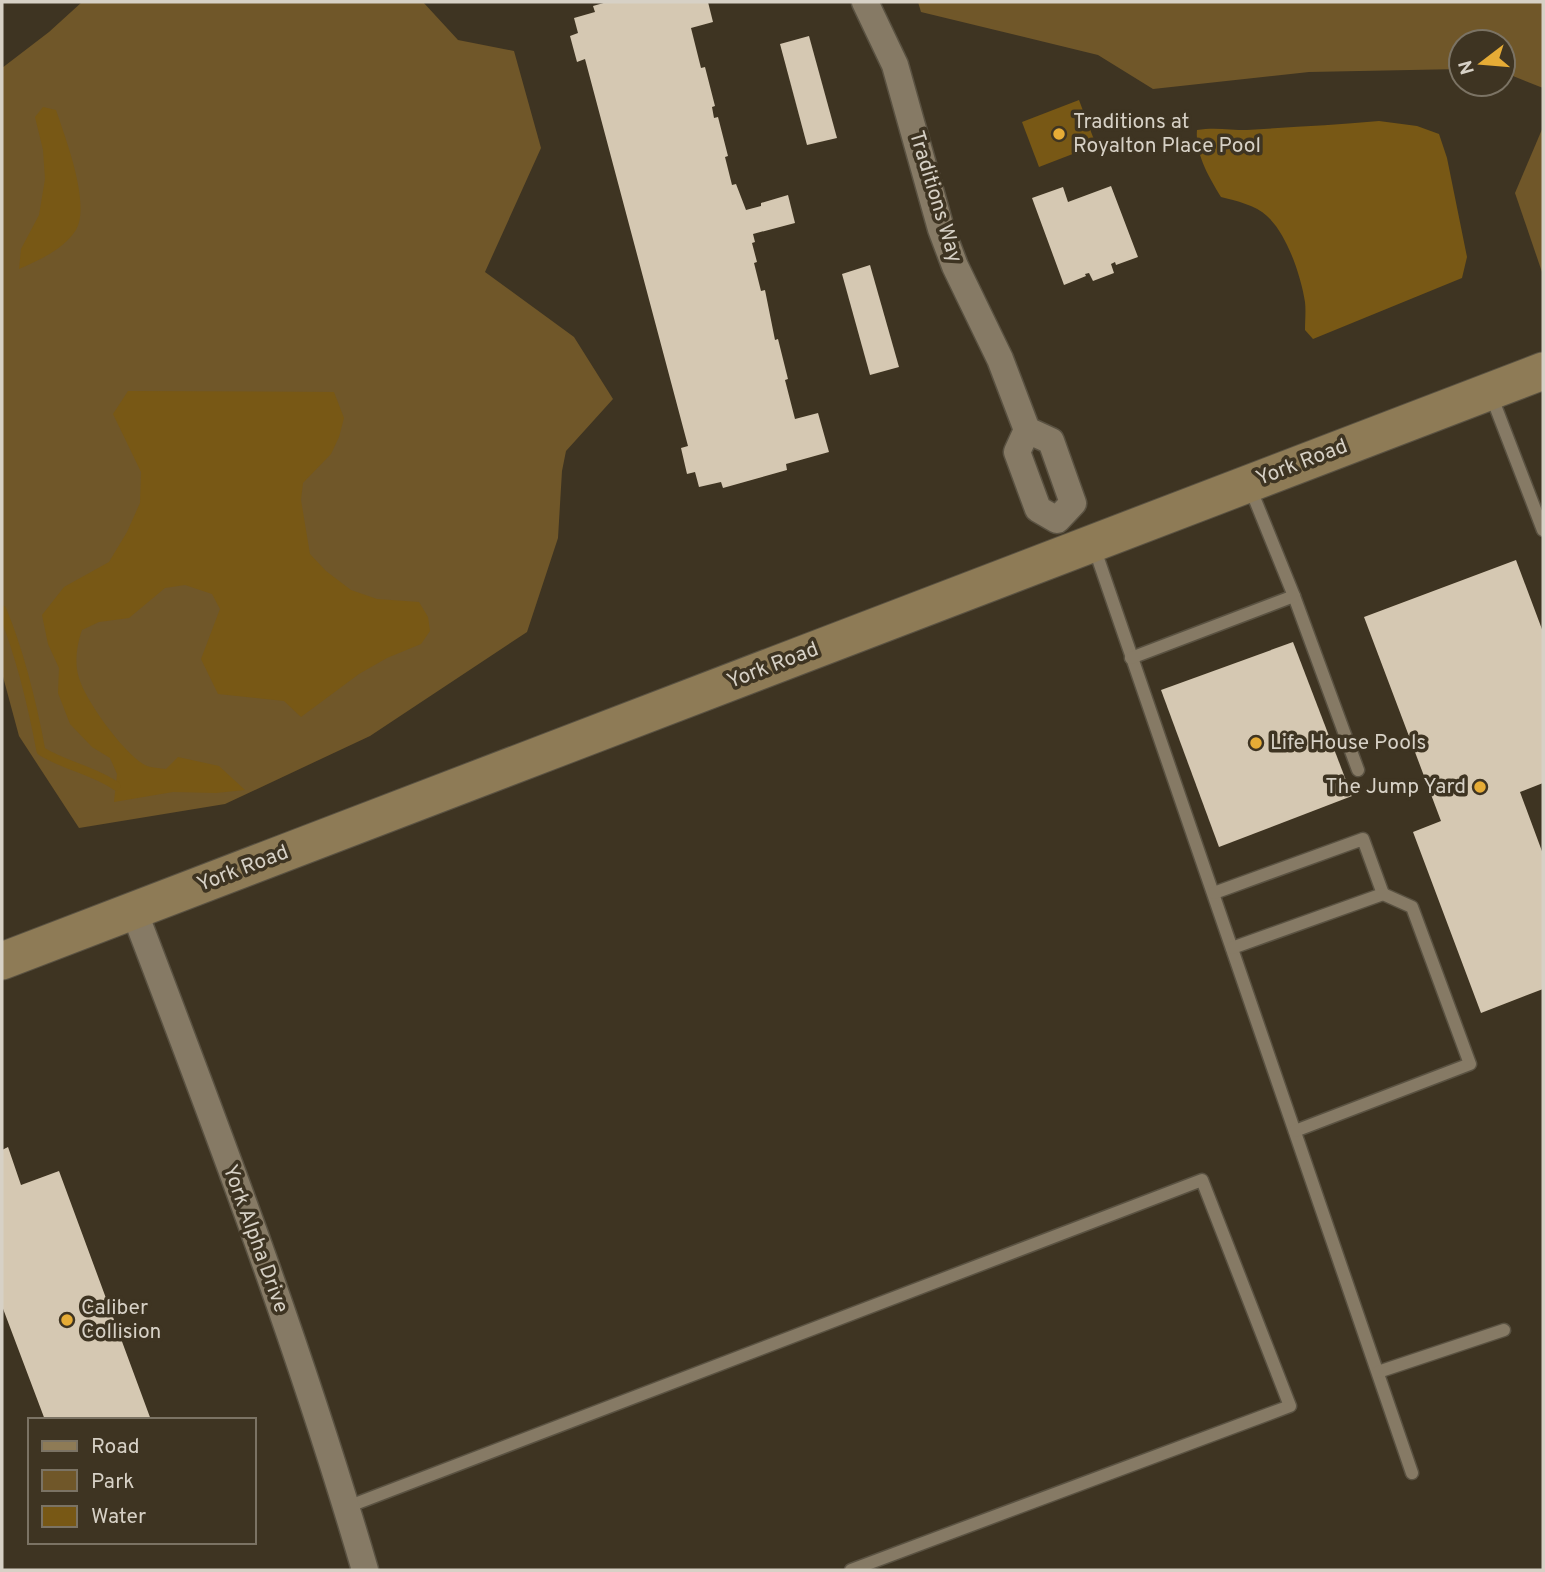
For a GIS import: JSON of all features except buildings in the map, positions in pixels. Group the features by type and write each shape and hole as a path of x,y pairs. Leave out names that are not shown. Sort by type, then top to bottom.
{"street":[{"name":"Traditions Way","path":"865,2 895,65 941,229 955,266 1000,359 1027,430"},
{"name":"York Road","path":"3,957 134,911 1073,539 1248,484 1543,371"},
{"path":"1027,430 1051,441 1073,503 1073,539 1038,509 1017,452 1027,430"},
{"name":"York Alpha Drive","path":"134,911 285,1321 347,1507 365,1570"}],"lane":[{"path":"1489,391 1543,530"},
{"path":"1248,484 1294,596 1358,770"},
{"path":"1073,539 1131,658 1412,1473"},
{"path":"1131,658 1294,596"},
{"path":"1214,893 1363,839 1383,894"},
{"path":"1233,948 1383,894 1412,907 1470,1064 1295,1131"},
{"path":"347,1507 1202,1180 1290,1406 851,1570"},
{"path":"1378,1372 1504,1331"}],"green space":[{"path":"82,2 423,2 458,40 514,51 541,148 485,272 574,337 613,399 566,451 562,471 558,538 527,632 370,736 225,804 79,828 19,736 2,673 2,68 49,32"},
{"path":"918,2 1543,2 1543,88 1517,78 1517,28 1447,28 1447,69 1309,72 1153,89 1098,55 921,12"},
{"path":"1543,127 1543,275 1515,193"}],"water":[{"name":"Traditions at Royalton Place Pool","path":"1079,100 1096,145 1039,167 1022,122"},
{"path":"43,107 56,110 65,136 79,188 80,218 76,230 64,243 50,254 19,269 21,249 39,215 45,179 43,150 35,117"},
{"path":"1379,121 1417,126 1439,134 1447,158 1467,257 1462,278 1313,339 1305,330 1305,302 1300,280 1281,233 1267,216 1257,209 1221,197 1198,148 1197,130 1247,130"},
{"path":"128,391 334,392 344,418 339,437 331,454 303,483 301,500 310,554 326,571 351,590 377,599 419,602 428,617 430,631 421,644 387,658 359,674 301,717 284,701 218,694 201,659 220,609 212,594 185,585 165,588 129,618 99,622 82,630 77,666 83,688 116,738 136,759 145,765 166,769 178,757 219,766 245,790 216,793 173,792 114,802 117,774 110,758 92,747 70,724 58,693 59,668 48,644 42,615 64,587 109,562 140,503 141,472 113,414"}],"waterway":[{"path":"2,610 25,680 41,751 116,786"}],"place":[{"name":"Traditions at Royalton Place Pool","path":"1059,134"},
{"name":"Life House Pools","path":"1256,743"},
{"name":"The Jump Yard","path":"1480,787"},
{"name":"Caliber Collision","path":"67,1320"}]}
